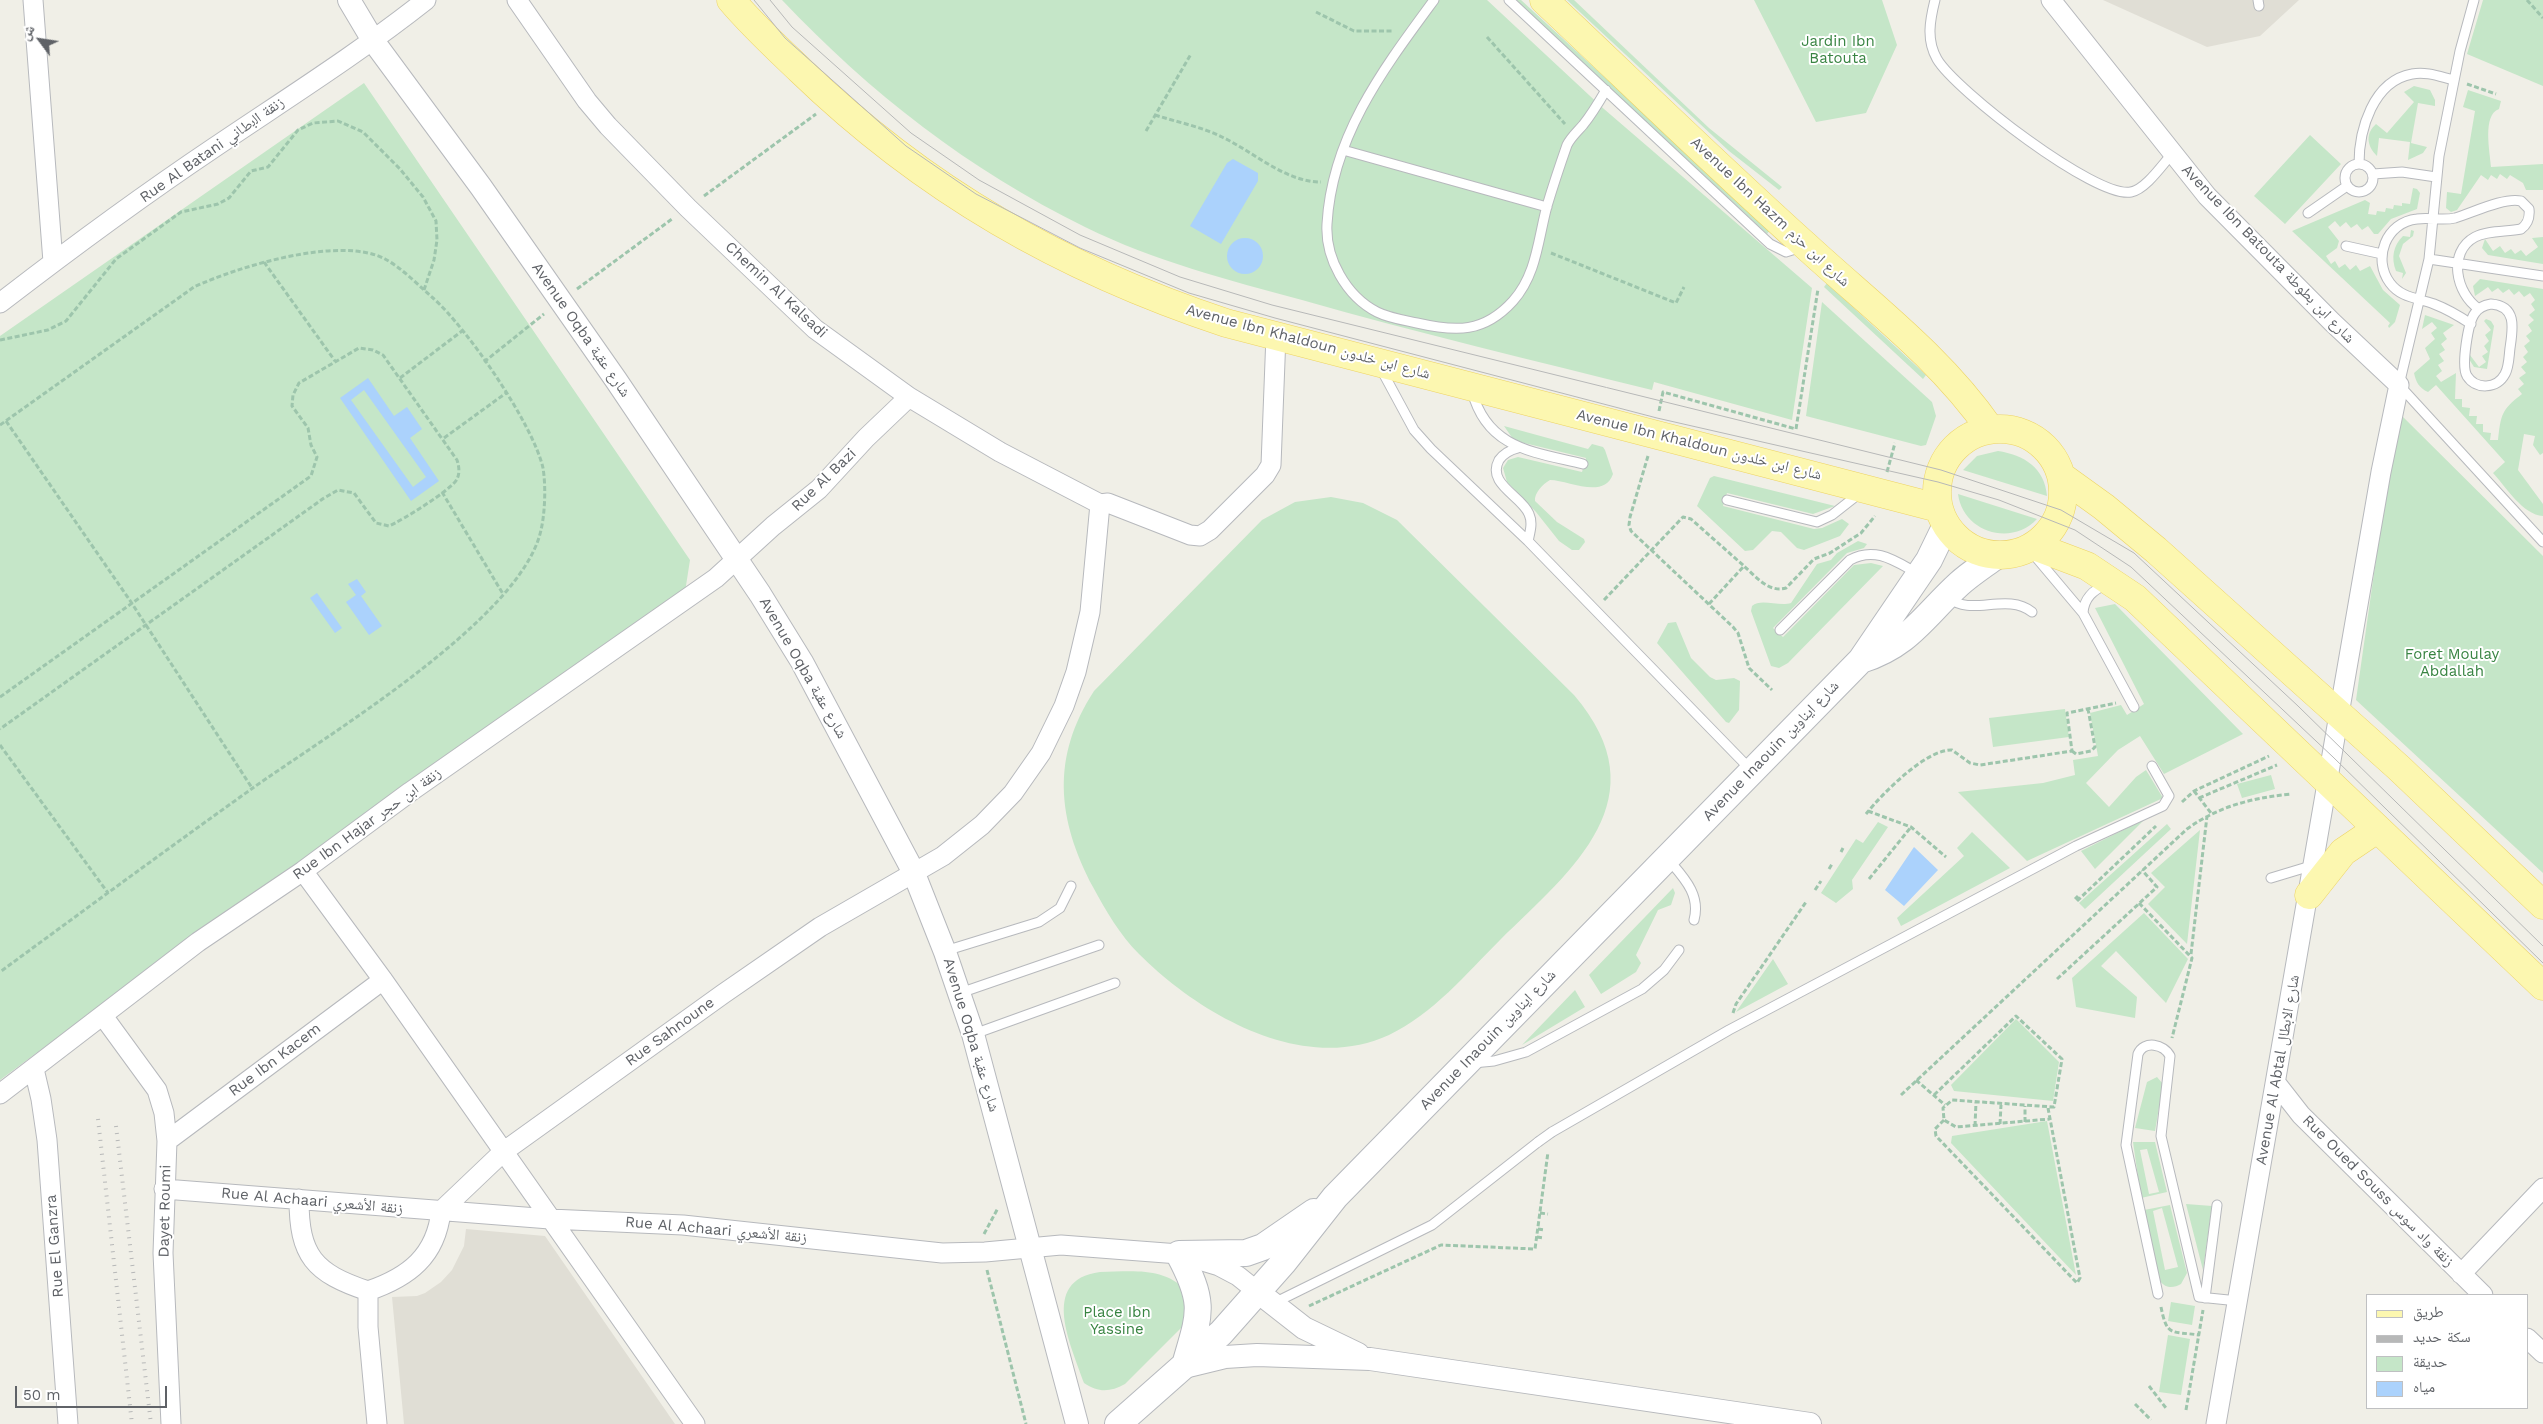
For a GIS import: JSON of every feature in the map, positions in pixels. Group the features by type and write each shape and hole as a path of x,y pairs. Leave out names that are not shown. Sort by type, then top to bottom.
{"main road":[{"name":"Avenue Ibn Khaldoun شارع ابن خلدون","path":"731,0 772,43 844,112 882,144 964,201 1049,251 1117,282 1203,315 1654,433 1942,517"},
{"name":"Avenue Ibn Hazm شارع ابن حزم","path":"1544,0 1805,246 1944,371 1970,401 1990,429"},
{"path":"1990,429 2016,431 2029,435 2050,452 2061,476 2061,510 2050,531 2031,547 2009,555 1996,556 1970,548 1959,541 1942,517 1938,482 1947,458 1965,439 1990,429"},
{"path":"2061,476 2104,507 2156,550 2398,768 2543,905"},
{"name":"Avenue Inaouin شارع ايناوين","path":"1118,1424 1221,1332 1272,1304 1335,1197 1861,660 1920,575 1942,517"},
{"path":"2031,547 2074,559 2115,583 2135,598 2543,986"},
{"name":"Avenue Inaouin شارع ايناوين","path":"1861,660 1885,651 1906,638 1948,596 1996,556"},
{"path":"2309,895 2343,852 2377,829"},
{"path":"1184,1367 1200,1308 1191,1276 1179,1254 1230,1254 1263,1247 1335,1197"}],"street":[{"path":"33,0 53,262"},
{"name":"Avenue Oqba شارع عقبة","path":"349,0 374,42 481,187 737,560 802,662 913,871 945,952 973,1034 1077,1424"},
{"name":"Rue Al Batani زﻧﻘﺔ اﻟﺑطﺎﻧﻲ","path":"0,303 53,262 213,148 374,42 426,0"},
{"name":"Chemin Al Kalsadi","path":"517,0 587,100 688,208 815,329 909,397 1000,452 1100,504 1108,503 1190,535 1200,536 1210,530 1266,475 1271,465 1276,335"},
{"name":"Avenue Ibn Batouta شارع ابن بطوطة","path":"2051,0 2172,154 2235,224 2332,322 2399,385"},
{"name":"Avenue Al Abtal شارع الابطال","path":"2216,1424 2329,784 2381,472 2399,385"},
{"name":"Rue Al Bazi","path":"737,560 773,526 819,489 866,438 909,397"},
{"name":"Rue Sahnoune","path":"441,1211 503,1152 762,966 820,927 913,871 943,856 982,825 1013,793 1041,753 1064,706 1085,637 1096,565 1097,517 1100,504"},
{"name":"Rue Ibn Hajar زنقة ابن حجر","path":"0,1094 198,942 303,871 410,792 704,587 737,560"},
{"path":"303,871 383,980 695,1424"},
{"name":"Rue Ibn Kacem","path":"167,1141 383,980"},
{"name":"Dayet Roumi","path":"103,1016 157,1090 164,1113 167,1141 162,1253 171,1424"},
{"name":"Rue El Ganzra","path":"34,1069 41,1098 46,1140 68,1424"},
{"name":"Rue Oued Souss زنقة واد سوس","path":"2276,1083 2301,1115 2482,1294"},
{"path":"2461,1274 2543,1188"},
{"name":"Rue Al Achaari زنقة الأشعري","path":"164,1189 550,1219 692,1226 942,1254 1061,1245 1179,1254 1219,1266 1238,1276 1272,1304"},
{"path":"299,1199 299,1228 305,1248 314,1262 327,1273 344,1283 368,1291 399,1277 424,1256 434,1243 439,1229 441,1211"},
{"path":"368,1291 368,1327 377,1424"},
{"path":"1272,1304 1325,1339 1370,1359"},
{"path":"2528,1339 2543,1353"},
{"path":"1184,1367 1225,1357 1257,1354 1370,1359 1760,1421 1810,1424"}],"lane":[{"path":"1434,0 1365,99 1342,150 1334,179 1327,225 1328,244 1334,266 1350,290 1376,312 1390,317 1451,329 1481,324 1497,316 1521,290 1530,276 1547,207 1571,137 1593,111 1606,90"},
{"path":"1509,0 1770,244 1786,252 1798,250 1805,246"},
{"path":"1935,0 1929,29 1930,41 1938,60 1964,88 2008,124 2073,170 2112,191 2132,192 2143,185 2172,154"},
{"path":"2474,0 2454,80 2436,177 2434,220 2429,259 2399,385 2543,542"},
{"path":"2359,164 2360,139 2367,116 2389,86 2396,80 2423,73 2454,80"},
{"path":"1342,150 1547,207"},
{"path":"2347,186 2346,174 2349,169 2359,164 2365,165 2373,174"},
{"path":"2373,174 2402,172 2436,177"},
{"path":"2347,186 2357,192 2363,192 2371,185 2373,174"},
{"path":"2308,213 2347,186"},
{"path":"2471,324 2446,309 2403,295 2391,284 2383,270 2382,254 2388,238 2400,225 2417,219 2454,218 2516,200 2521,201 2529,209 2529,221 2521,229 2479,235 2468,242 2459,264 2458,274 2461,290 2471,304 2479,308"},
{"path":"2346,246 2382,254"},
{"path":"2429,259 2543,276"},
{"path":"2498,304 2509,311 2512,317 2513,331 2507,368 2505,374 2496,384 2482,386 2476,384 2466,375 2464,362 2471,324 2474,314 2484,305 2498,304"},
{"path":"1378,362 1414,430 1528,541 1752,771"},
{"path":"1471,386 1475,402 1488,424 1498,436 1518,448 1583,464"},
{"path":"1518,448 1504,454 1498,462 1497,472 1499,482 1522,504 1529,515 1531,529 1528,541"},
{"path":"1727,500 1817,522 1873,498"},
{"path":"2031,547 2083,613 2134,707"},
{"path":"1780,630 1857,555 1881,554 1920,575"},
{"path":"2083,613 2084,605 2090,594 2098,588 2115,583"},
{"path":"1948,596 1960,604 2011,602 2021,604 2032,612"},
{"path":"1272,1304 1432,1224 1552,1132 1729,1030 2068,850 2163,806 2169,796 2152,766"},
{"path":"1667,858 1691,888 1696,907 1694,920"},
{"path":"2272,878 2314,865"},
{"path":"945,952 1039,922 1060,908 1071,886"},
{"path":"959,993 1099,945"},
{"path":"1466,1064 1494,1061 1526,1052 1654,981 1679,950"},
{"path":"973,1034 1115,983"},
{"path":"2158,1294 2128,1164 2126,1135 2139,1050 2150,1045 2168,1053 2170,1060 2161,1127 2162,1141 2199,1297 2238,1301"},
{"path":"2205,1298 2218,1205"}],"path":[{"path":"2527,0 2543,18"},
{"path":"1316,12 1354,31 1411,32"},
{"path":"1487,37 1563,121 1566,132 1571,137"},
{"path":"1146,131 1191,54"},
{"path":"2454,80 2496,94"},
{"path":"1156,115 1222,136 1279,169 1308,182 1334,179"},
{"path":"0,340 48,330 66,321 116,259 181,212 218,204 229,198 252,171 268,167 298,130 313,123 338,121 363,132 400,169 423,198 436,221 434,260 424,290"},
{"path":"1538,248 1676,303 1684,287"},
{"path":"0,426 194,287 224,273 264,262 322,252 360,251 385,259 424,290 440,305 462,331 506,393 538,452 544,472 541,531 528,564 503,594 448,647 367,710 252,788 0,972"},
{"path":"264,262 335,361"},
{"path":"1772,690 1745,662 1738,633 1650,551 1631,531 1629,525 1663,392 1796,429 1818,289"},
{"path":"484,362 560,301"},
{"path":"400,378 462,331"},
{"path":"0,697 131,602 311,476 317,457 311,445 308,428 292,406 293,395 299,383 335,361 359,348 373,350 383,355 444,438 460,468 457,480 397,523 380,526 356,494 338,490 324,498 0,729"},
{"path":"444,438 506,393"},
{"path":"6,421 146,624 252,788"},
{"path":"442,492 503,594"},
{"path":"1595,610 1680,518 1688,516 1770,588 1780,590 1786,588 1817,557 1830,552 1867,528 1873,498"},
{"path":"1709,604 1744,566"},
{"path":"2072,751 2067,713 2119,702"},
{"path":"1946,857 1911,827 1867,813 1918,763 1932,754 1952,750 1970,763 1980,765 2072,751 2076,754 2091,751 2094,747 2088,709"},
{"path":"0,745 108,893"},
{"path":"2179,804 2194,791 2274,754"},
{"path":"2199,798 2280,764"},
{"path":"2194,791 2211,813"},
{"path":"1901,1095 2187,829 2211,813 2253,799 2291,794"},
{"path":"2168,1053 2192,964 2190,955 2207,816"},
{"path":"2078,896 2076,900 2158,824"},
{"path":"1869,879 1911,827"},
{"path":"1829,869 1832,864"},
{"path":"2056,979 2157,886 2142,870"},
{"path":"1815,890 1821,881"},
{"path":"1729,1030 1736,1004 1806,902"},
{"path":"2139,903 2190,955"},
{"path":"1934,1095 2016,1016 2062,1059 2055,1106 2048,1108 1956,1100 1945,1105 1942,1112 1944,1120 1952,1127 2050,1119"},
{"path":"1916,1080 1945,1105"},
{"path":"1975,1126 1976,1102"},
{"path":"2000,1124 2001,1105"},
{"path":"2025,1106 2025,1122"},
{"path":"1944,1120 1935,1129 1936,1136 2077,1283 2080,1278 2048,1108"},
{"path":"1272,1304 1441,1245 1535,1249 1548,1147"},
{"path":"1019,1204 998,1208 983,1236 988,1271 1026,1424"},
{"path":"1540,1213 1548,1214"},
{"path":"1539,1222 1546,1223"},
{"path":"1538,1229 1545,1230"},
{"path":"1537,1237 1544,1238"},
{"path":"1440,1240 1441,1245"},
{"path":"2158,1294 2166,1328 2199,1335"},
{"path":"2186,1410 2205,1298"},
{"path":"2149,1386 2166,1408"},
{"path":"2135,1404 2151,1420"}],"shaded area":[{"path":"2103,0 2299,0 2260,36 2207,47"},
{"path":"466,1229 545,1236 675,1424 404,1424 392,1297 417,1296 441,1282 452,1270 464,1246"}],"green space":[{"path":"782,0 1487,0 1604,109 1812,288 1792,420 1654,382 1652,390 1389,324 1192,269 1111,239 1042,205 961,155 886,98 850,67"},
{"path":"1515,0 1521,0 1770,230 1767,234"},
{"path":"1567,0 1574,0 1709,128 1782,187 1779,190 1729,151"},
{"name":"Jardin Ibn Batouta","path":"1754,0 1882,0 1897,45 1866,113 1816,122"},
{"path":"2483,0 2543,0 2543,86 2467,54"},
{"path":"364,83 690,560 685,592 85,1017 0,1080 0,336"},
{"path":"2414,86 2430,90 2435,100 2435,106 2418,103 2411,143 2427,147 2423,153 2408,160 2410,142 2379,138 2377,156 2369,144 2372,128 2376,124 2387,133 2414,102 2404,92"},
{"path":"2468,90 2501,101 2499,109 2490,118 2488,135 2491,167 2543,164 2543,190 2526,190 2523,183 2510,175 2507,179 2500,174 2497,179 2491,175 2488,180 2481,175 2457,210 2451,212 2446,208 2447,192 2461,194 2475,111 2463,107"},
{"path":"2310,135 2341,164 2285,224 2254,196"},
{"path":"2413,188 2417,189 2420,193 2417,209 2391,219 2378,234 2374,234 2368,226 2362,230 2357,224 2351,228 2346,222 2340,227 2335,221 2328,227 2339,241 2337,248 2326,256 2331,264 2335,261 2339,268 2345,264 2350,270 2356,265 2360,271 2370,266 2383,290 2400,305 2395,322 2389,328 2390,323 2292,231 2365,200 2370,203 2368,214 2376,215 2377,211 2385,212 2386,208 2393,209 2394,205 2410,204"},
{"path":"2411,230 2414,231 2413,236 2403,244 2399,256 2406,273 2402,279 2403,273 2396,271 2393,257 2397,244 2403,236 2410,237"},
{"path":"2543,237 2543,264 2488,255 2482,248 2485,239 2493,251 2500,246 2505,253 2511,249 2515,254 2521,250 2526,256 2538,247 2532,238"},
{"path":"2480,279 2543,289 2543,453 2540,455 2533,445 2535,436 2524,434 2518,470 2543,504 2543,516 2529,511 2509,492 2493,473 2505,462 2436,385 2428,392 2420,387 2414,373 2430,359 2425,348 2435,339 2431,333 2437,328 2432,322 2422,329 2425,315 2454,325 2443,333 2447,339 2441,344 2445,350 2439,354 2444,361 2438,365 2442,371 2436,376 2441,382 2456,373 2455,399 2462,399 2462,407 2470,408 2469,416 2477,416 2476,424 2483,424 2483,432 2491,433 2490,440 2498,440 2503,414 2510,404 2522,394 2518,389 2524,384 2519,378 2526,373 2521,367 2527,362 2523,357 2528,352 2524,346 2530,341 2526,336 2532,331 2528,325 2534,320 2529,315 2535,310 2531,304 2535,300 2530,293 2524,297 2519,291 2514,295 2509,289 2503,293 2498,288 2492,292 2488,287 2475,296 2473,286"},
{"path":"1827,283 1926,375 1923,379 1824,287"},
{"path":"1822,302 1932,402 1936,416 1926,445 1921,446 1806,416"},
{"path":"2486,319 2491,321 2494,326 2487,369 2474,367 2469,359 2470,355 2479,367 2486,362 2482,356 2488,352 2484,346 2489,341 2485,335 2491,330 2484,321"},
{"name":"Foret Moulay Abdallah","path":"2397,411 2543,556 2543,873 2356,700"},
{"path":"1504,426 1588,449 1592,444 1603,447 1605,450 1613,474 1608,482 1602,486 1585,487 1550,480 1540,489 1535,498 1535,501 1557,522 1584,539 1585,542 1579,550 1572,550 1559,541 1536,512 1507,482 1503,468 1508,460 1518,457 1582,472 1586,458 1520,442 1513,439"},
{"path":"1998,451 2016,456 2032,464 2042,478 2047,496 1963,470 1977,456"},
{"path":"1714,476 1835,506 1813,514 1727,493 1723,506 1814,529 1822,528 1842,519 1849,524 1840,536 1804,550 1797,548 1781,532 1772,531 1753,550 1745,551 1697,506 1710,478"},
{"path":"1958,494 2037,519 2026,528 2014,532 1990,531 1978,526 1969,518 1962,507"},
{"path":"1331,497 1363,503 1397,520 1574,695 1599,732 1610,767 1609,799 1597,830 1579,858 1555,886 1462,979 1420,1016 1389,1035 1356,1045 1322,1048 1288,1043 1254,1032 1222,1017 1191,998 1139,954 1108,914 1081,862 1066,813 1064,788 1065,764 1071,740 1080,716 1094,691 1262,520 1295,502"},
{"path":"1858,541 1867,544 1864,548 1847,553 1773,628 1783,637 1854,565 1871,563 1883,566 1788,663 1779,668 1771,666 1751,611 1752,606 1760,603 1791,603 1817,564 1831,560 1837,553"},
{"path":"2115,604 2243,734 2164,774 2140,736 2118,750 2086,783 2109,807 2136,777 2146,770 2163,798 2027,861 1958,792 2043,783 2075,775 2073,760 2098,756 2090,713 2121,705 2127,715 2144,704 2095,608"},
{"path":"1676,622 1691,658 1710,677 1716,680 1734,678 1740,681 1739,710 1729,723 1726,722 1657,643 1668,623"},
{"path":"2065,709 2069,737 1993,747 1989,718"},
{"path":"2271,775 2275,789 2242,798 2237,784"},
{"path":"2145,819 2095,869 2081,851"},
{"path":"1878,822 1888,827 1852,880 1853,889 1836,903 1821,893 1856,839 1863,843"},
{"path":"2167,824 2171,829 2085,909 2079,903"},
{"path":"2200,830 2187,944 2148,904 2165,887 2151,873"},
{"path":"1972,832 2010,868 1901,926 1897,918 1964,856 1957,848"},
{"path":"1673,888 1675,893 1671,905 1658,910 1636,955 1641,963 1636,972 1601,994 1589,975"},
{"path":"2144,913 2188,959 2166,1003 2116,951 2101,966 2137,997 2135,1018 2076,1007 2072,978"},
{"path":"1773,959 1788,984 1736,1012"},
{"path":"1575,990 1585,1007 1522,1045"},
{"path":"2016,1019 2059,1062 2053,1101 1954,1091 1951,1085"},
{"path":"2157,1077 2163,1084 2155,1131 2135,1128 2147,1082"},
{"path":"2047,1121 2076,1275 1951,1143 1952,1136"},
{"path":"2133,1142 2155,1142 2167,1192 2141,1198","holes":["2147,1149 2159,1192 2149,1194 2140,1150"]},
{"path":"2186,1204 2212,1206 2203,1270"},
{"path":"2170,1205 2187,1273 2181,1284 2170,1287 2160,1281 2157,1275 2144,1210","holes":["2162,1208 2178,1267 2165,1270 2153,1211"]},
{"name":"Place Ibn Yassine","path":"1135,1271 1157,1274 1168,1277 1186,1291 1184,1325 1125,1384 1109,1390 1095,1389 1084,1383 1067,1334 1064,1317 1065,1301 1070,1288 1081,1278 1100,1272"},
{"path":"2171,1302 2195,1306 2192,1325 2168,1321"},
{"path":"2168,1335 2190,1339 2181,1395 2159,1392"}],"water":[{"path":"1233,159 1258,173 1258,181 1221,244 1190,226 1227,163"},
{"path":"1245,238 1252,239 1258,243 1262,249 1262,263 1258,269 1252,273 1245,274 1238,273 1232,269 1228,263 1227,256 1228,249 1232,243 1238,239"},
{"path":"368,378 394,416 407,407 422,429 410,438 439,481 411,501 340,398","holes":["364,390 426,477 413,487 351,400"]},
{"path":"357,579 366,592 361,596 382,626 369,635 346,602 356,595 348,584"},
{"path":"317,593 342,628 335,633 310,598"},
{"path":"1914,847 1938,870 1904,906 1885,890"}],"tram line":[{"path":"754,0 785,38 906,146 976,194 1080,248 1189,293 1275,318 1657,418 1938,482 1999,500 2075,530 2131,567 2333,757 2543,963"},
{"path":"770,0 792,27 911,133 979,180 1080,235 1180,277 1272,305 1941,470 2061,510 2134,553 2298,706 2543,946"}],"railway":[{"path":"98,1119 132,1424"},
{"path":"116,1126 151,1424"}]}
